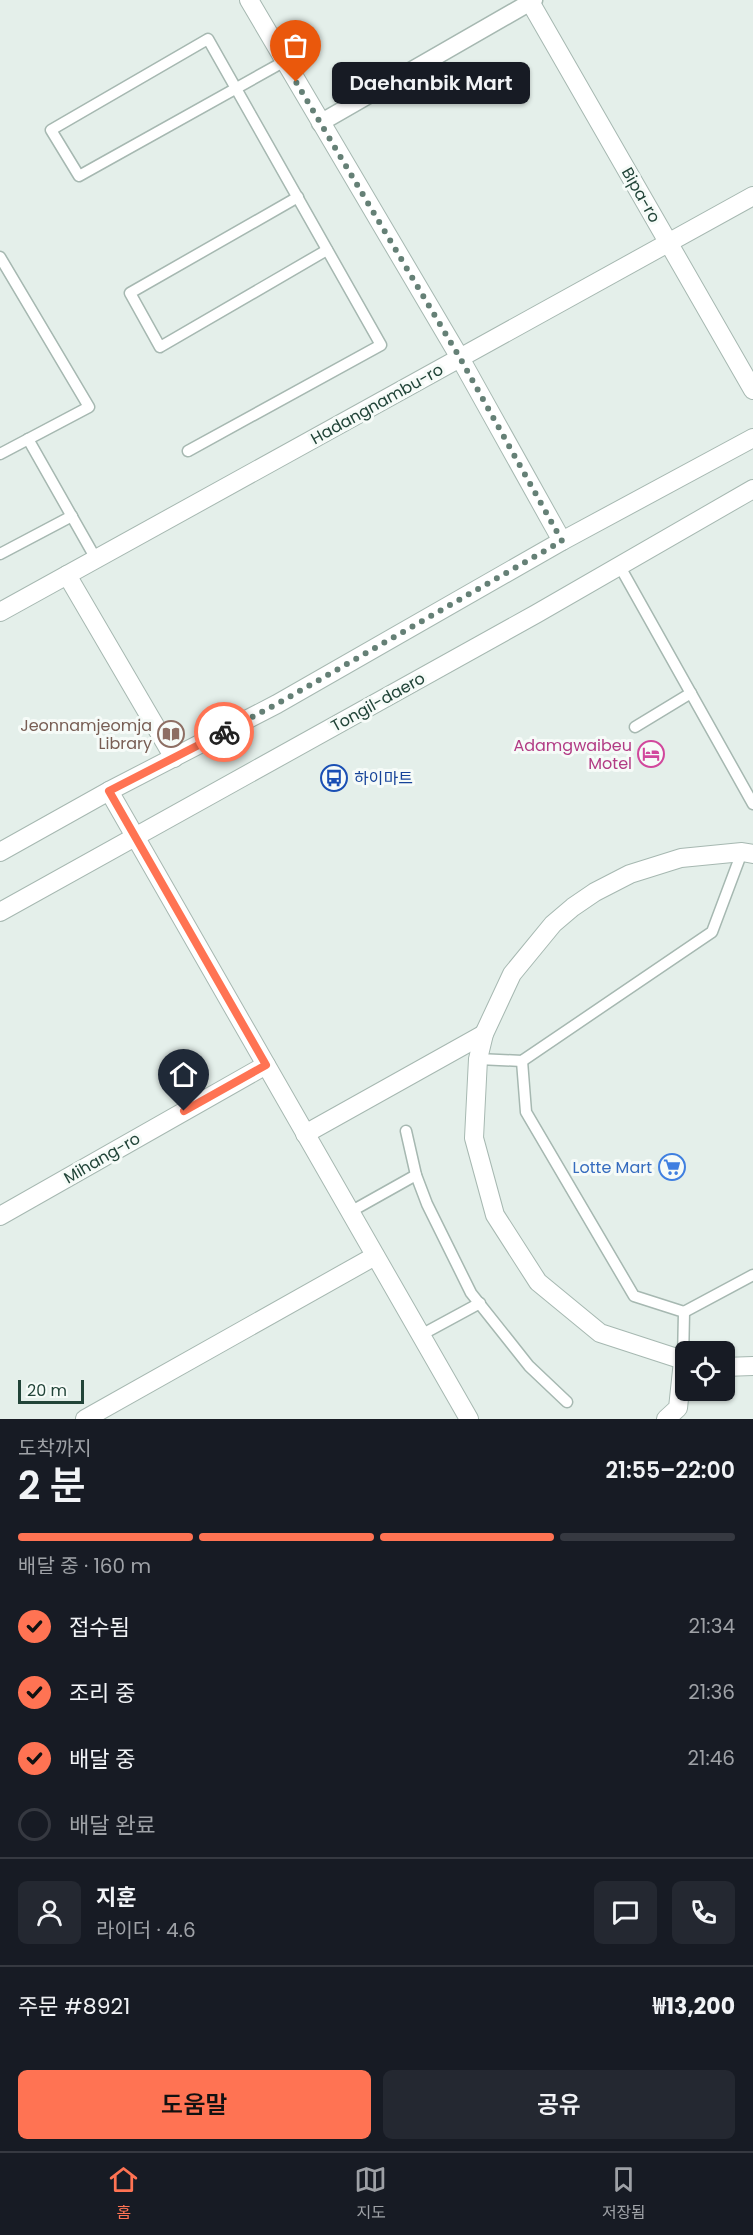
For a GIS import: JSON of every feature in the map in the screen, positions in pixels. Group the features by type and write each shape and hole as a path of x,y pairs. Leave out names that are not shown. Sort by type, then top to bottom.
{"street":[{"path":"249,0 460,358 562,541"},
{"path":"320,123 531,1"},
{"name":"Bipa-ro","path":"531,1 753,390"},
{"name":"Hadangnambu-ro","path":"0,612 753,196"},
{"path":"0,852 109,791 277,704 562,541 753,438"},
{"name":"Tongil-daero","path":"0,912 753,489"},
{"path":"67,575 174,758"},
{"path":"109,791 467,1418"},
{"path":"675,1358 600,1333 538,1282 495,1215 474,1138 478,1059 484,1034 512,974 553,924 573,907 595,892 630,874 681,858 749,851"},
{"path":"305,1134 484,1034"},
{"name":"Mihang-ro","path":"0,1216 266,1065"},
{"path":"85,1419 375,1256"},
{"path":"735,1367 753,1366"},
{"path":"666,1419 678,1408 679,1401"}],"lane":[{"path":"188,451 381,345 298,197 236,88 208,39 51,130 79,176 236,88 285,61"},
{"path":"298,197 130,292 145,320 160,347 327,250"},
{"path":"0,256 89,407 0,454"},
{"path":"28,440 96,559"},
{"path":"0,554 72,516"},
{"path":"619,565 753,804"},
{"path":"635,727 691,693"},
{"path":"478,1059 522,1061 712,932 749,851"},
{"path":"522,1061 526,1112 634,1296 684,1312 753,1275"},
{"path":"406,1131 416,1175 427,1204 471,1293 529,1366 567,1402"},
{"path":"350,1212 416,1175"},
{"path":"421,1335 480,1303"},
{"path":"684,1312 684,1341"}],"way so far":[{"path":"224,732 562,541 460,358 296,82"}],"place":[{"name":"Daehanbik Mart","path":"296,82"},
{"name":"Jeonnamjeomja Library","path":"171,734"},
{"name":"Adamgwaibeu Motel","path":"651,754"},
{"name":"하이마트","path":"334,778"},
{"name":"Lotte Mart","path":"672,1167"}],"route":[{"path":"184,1111 266,1065 109,791 224,732"}]}
